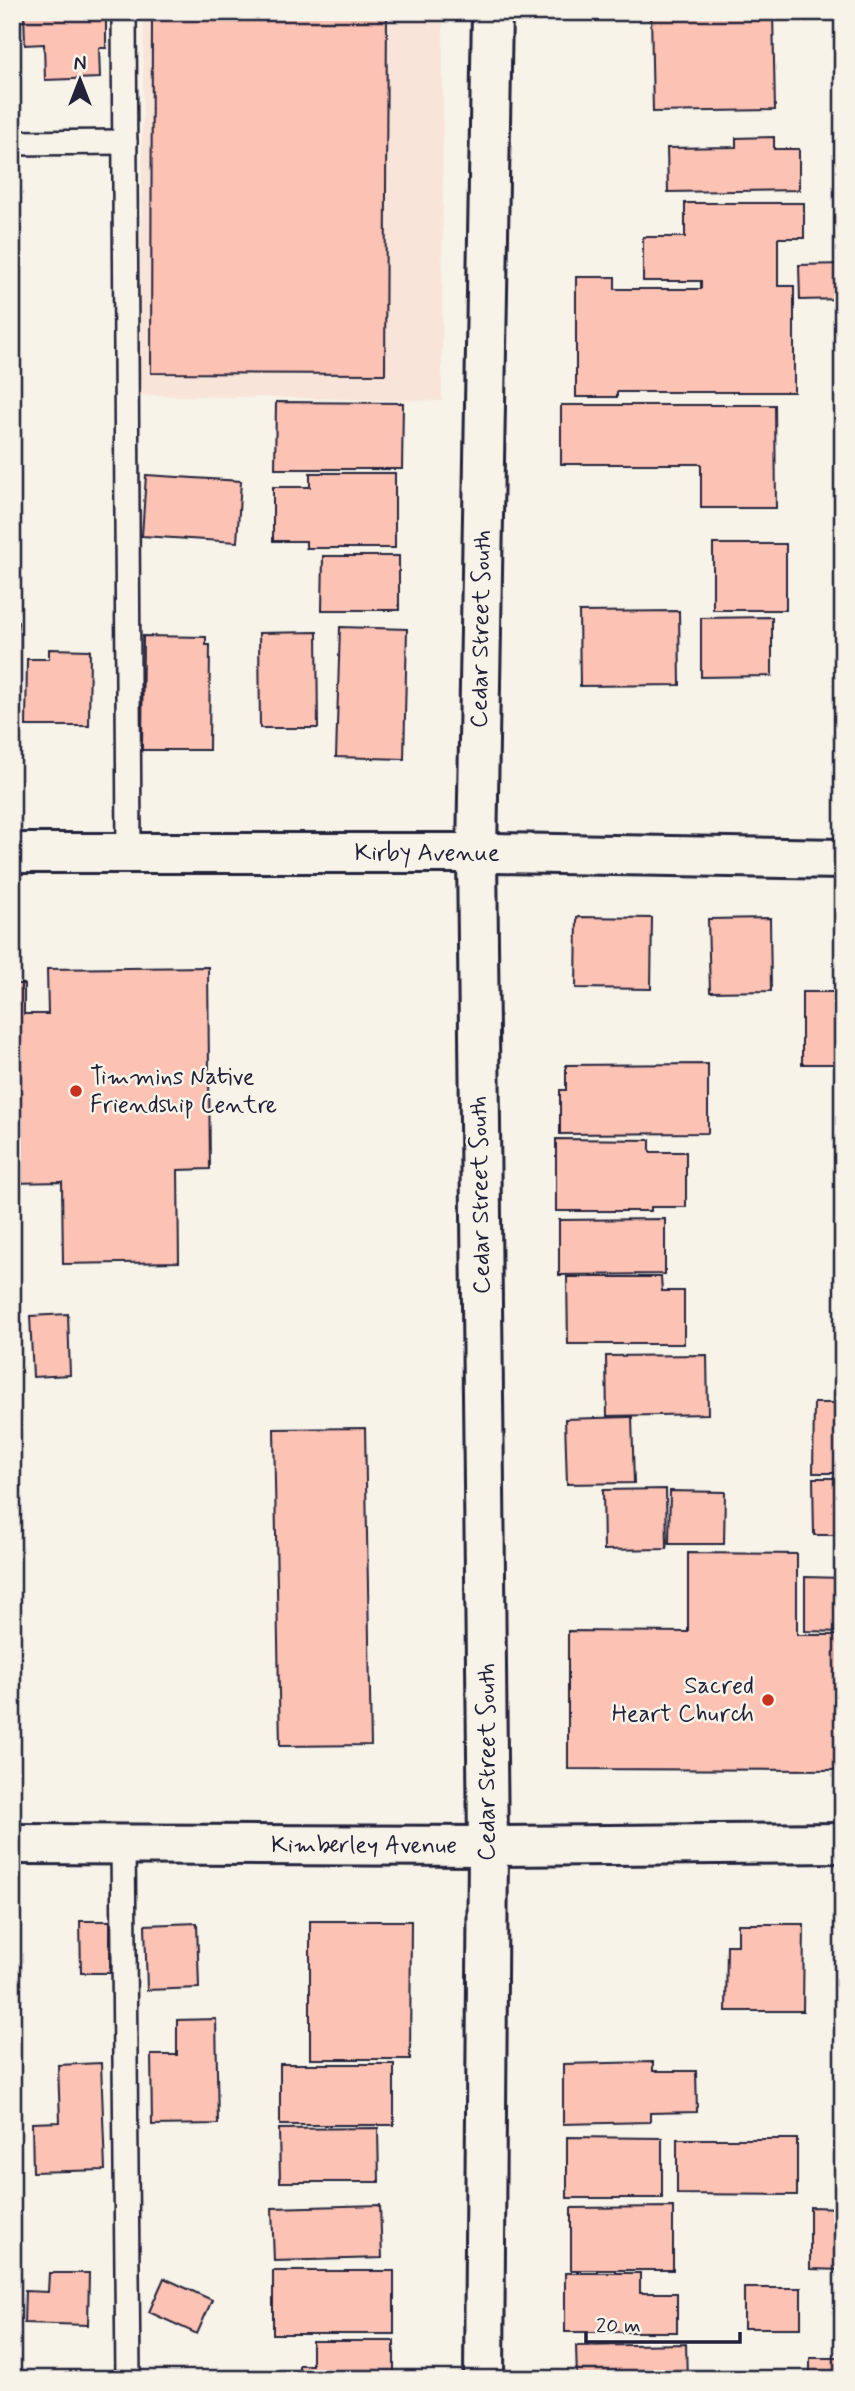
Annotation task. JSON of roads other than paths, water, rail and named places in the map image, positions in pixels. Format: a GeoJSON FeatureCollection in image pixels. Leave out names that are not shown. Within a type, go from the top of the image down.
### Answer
{"type":"FeatureCollection","features":[{"type":"Feature","properties":{"kind":"street","name":"Cedar Street South"},"geometry":{"type":"LineString","coordinates":[[484,2379],[488,1846],[477,853],[492,12]]}},
{"type":"Feature","properties":{"kind":"street","name":"Kirby Avenue"},"geometry":{"type":"LineString","coordinates":[[12,853],[477,853],[843,859]]}},
{"type":"Feature","properties":{"kind":"street","name":"Kimberley Avenue"},"geometry":{"type":"LineString","coordinates":[[12,1844],[488,1846],[843,1843]]}},
{"type":"Feature","properties":{"kind":"lane"},"geometry":{"type":"LineString","coordinates":[[124,12],[129,853]]}},
{"type":"Feature","properties":{"kind":"lane"},"geometry":{"type":"LineString","coordinates":[[12,143],[125,142]]}},
{"type":"Feature","properties":{"kind":"lane"},"geometry":{"type":"LineString","coordinates":[[124,1844],[128,2379]]}},
{"type":"Feature","properties":{"kind":"place","name":"Timmins Native Friendship Centre"},"geometry":{"type":"Point","coordinates":[76,1091]}},
{"type":"Feature","properties":{"kind":"place","name":"Sacred Heart Church"},"geometry":{"type":"Point","coordinates":[768,1700]}}]}
